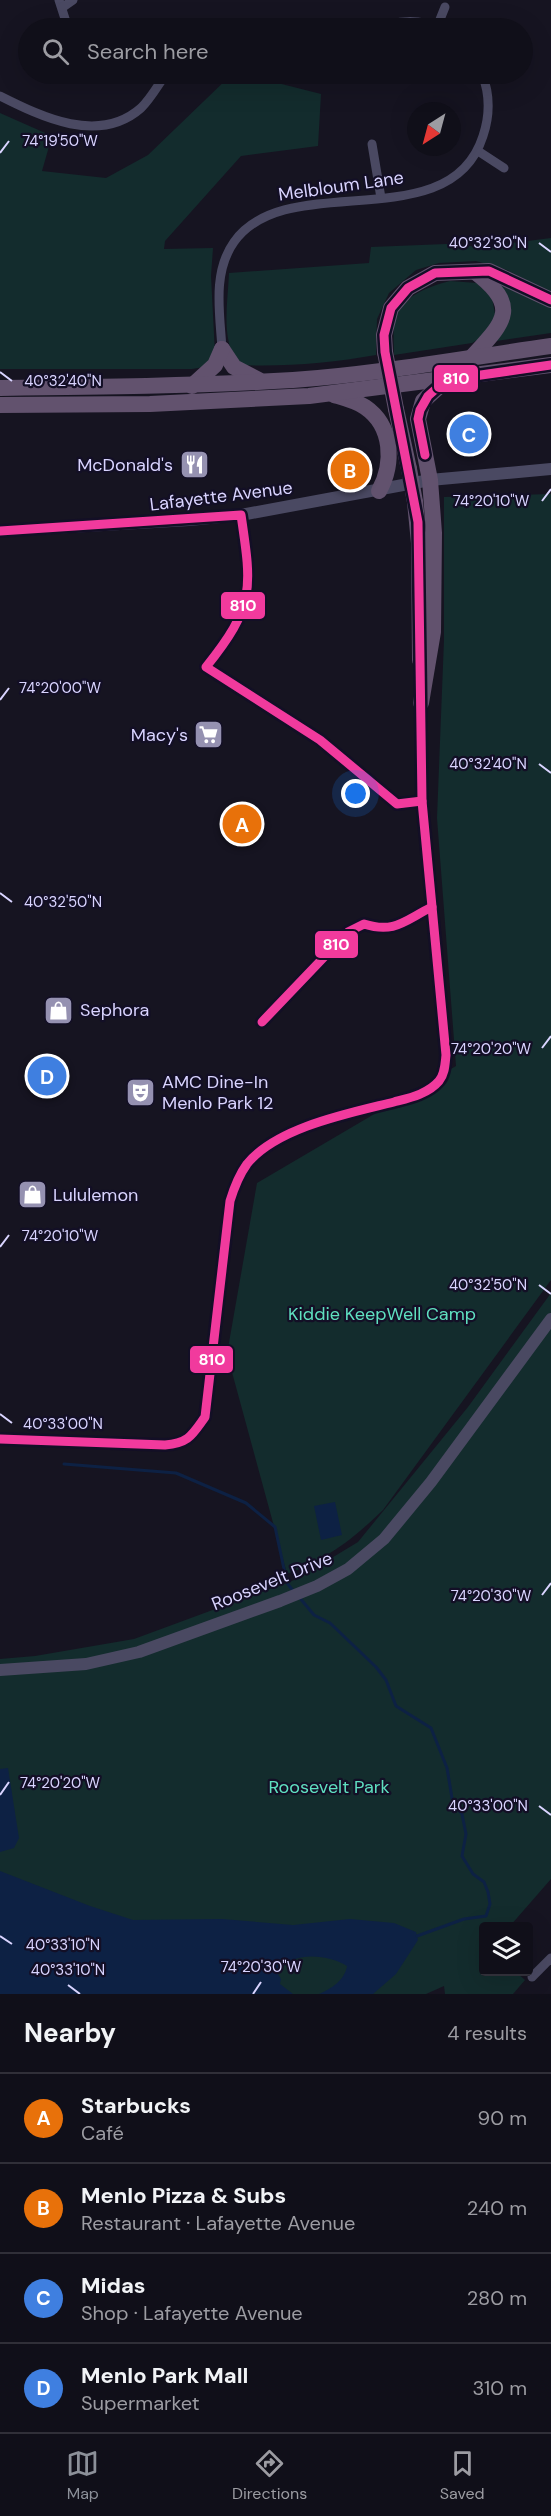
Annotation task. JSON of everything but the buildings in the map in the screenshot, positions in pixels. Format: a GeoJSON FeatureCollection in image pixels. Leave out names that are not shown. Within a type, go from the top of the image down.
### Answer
{"type":"FeatureCollection","features":[{"type":"Feature","properties":{"kind":"highway"},"geometry":{"type":"LineString","coordinates":[[446,380],[428,396],[418,418],[430,480],[434,533],[433,632],[421,703],[419,543],[415,502],[385,352],[387,320],[391,308],[408,288],[435,273],[489,271],[498,273],[551,300]]}},
{"type":"Feature","properties":{"kind":"highway"},"geometry":{"type":"LineString","coordinates":[[472,357],[497,330],[502,319],[503,308],[501,297],[475,272]]}},
{"type":"Feature","properties":{"kind":"highway"},"geometry":{"type":"LineString","coordinates":[[0,388],[192,386],[324,377],[551,346]]}},
{"type":"Feature","properties":{"kind":"highway"},"geometry":{"type":"LineString","coordinates":[[222,349],[234,367],[263,381]]}},
{"type":"Feature","properties":{"kind":"highway"},"geometry":{"type":"LineString","coordinates":[[192,386],[215,365],[222,349]]}},
{"type":"Feature","properties":{"kind":"highway"},"geometry":{"type":"LineString","coordinates":[[0,405],[150,404],[331,393],[551,366]]}},
{"type":"Feature","properties":{"kind":"highway"},"geometry":{"type":"LineString","coordinates":[[331,393],[367,409],[383,430],[390,462],[379,491]]}},
{"type":"Feature","properties":{"kind":"street"},"geometry":{"type":"LineString","coordinates":[[61,4],[73,0]]}},
{"type":"Feature","properties":{"kind":"street"},"geometry":{"type":"LineString","coordinates":[[442,18],[445,7]]}},
{"type":"Feature","properties":{"kind":"street"},"geometry":{"type":"LineString","coordinates":[[0,96],[61,122],[82,126],[102,125],[122,120],[140,108],[160,84]]}},
{"type":"Feature","properties":{"kind":"street","name":"Melbloum Lane"},"geometry":{"type":"LineString","coordinates":[[222,349],[221,273],[231,248],[249,225],[280,210],[418,192],[444,184],[456,177],[478,152],[488,119],[488,95],[485,84]]}},
{"type":"Feature","properties":{"kind":"street"},"geometry":{"type":"LineString","coordinates":[[372,144],[381,198]]}},
{"type":"Feature","properties":{"kind":"street"},"geometry":{"type":"LineString","coordinates":[[478,152],[504,168]]}},
{"type":"Feature","properties":{"kind":"street","name":"Lafayette Avenue"},"geometry":{"type":"LineString","coordinates":[[0,531],[212,518],[379,491],[430,480],[551,470]]}},
{"type":"Feature","properties":{"kind":"street","name":"Roosevelt Drive"},"geometry":{"type":"LineString","coordinates":[[0,1670],[69,1666],[139,1652],[303,1592],[348,1569],[384,1539],[440,1470],[551,1319]]}},
{"type":"Feature","properties":{"kind":"street"},"geometry":{"type":"LineString","coordinates":[[532,1977],[551,1958]]}},
{"type":"Feature","properties":{"kind":"green space"},"geometry":{"type":"Polygon","coordinates":[[[222,84],[282,84],[321,94],[318,146],[241,156],[165,241],[164,249],[213,248],[211,276],[215,354],[210,366],[192,369],[0,369],[0,113],[52,136],[42,171],[106,178],[148,155],[222,84]]]}},
{"type":"Feature","properties":{"kind":"green space"},"geometry":{"type":"Polygon","coordinates":[[[551,238],[551,293],[507,270],[476,261],[439,263],[416,270],[389,293],[377,319],[376,355],[308,364],[239,365],[229,345],[227,321],[229,273],[369,263],[371,247],[446,244],[481,247],[551,238]]]}},
{"type":"Feature","properties":{"kind":"green space"},"geometry":{"type":"Polygon","coordinates":[[[496,279],[551,307],[551,333],[496,341],[496,279]]]}},
{"type":"Feature","properties":{"kind":"green space"},"geometry":{"type":"Polygon","coordinates":[[[450,281],[477,283],[492,298],[496,319],[486,335],[472,343],[394,355],[394,326],[401,308],[414,295],[423,290],[450,281]]]}},
{"type":"Feature","properties":{"kind":"green space","name":"Kiddie KeepWell Camp"},"geometry":{"type":"Polygon","coordinates":[[[551,494],[551,1280],[383,1510],[361,1531],[338,1548],[315,1562],[287,1574],[227,1354],[257,1183],[456,1066],[437,818],[444,640],[444,497],[551,494]]]}},
{"type":"Feature","properties":{"kind":"green space","name":"Roosevelt Park"},"geometry":{"type":"Polygon","coordinates":[[[551,1293],[551,1879],[513,1922],[479,1922],[479,1976],[520,1976],[525,1980],[513,1994],[445,1994],[444,1986],[426,1994],[0,1994],[0,1659],[35,1656],[134,1639],[297,1579],[358,1542],[468,1407],[551,1293]]]}},
{"type":"Feature","properties":{"kind":"water"},"geometry":{"type":"Polygon","coordinates":[[[335,1502],[342,1535],[321,1540],[314,1506],[335,1502]]]}},
{"type":"Feature","properties":{"kind":"water"},"geometry":{"type":"Polygon","coordinates":[[[8,1768],[19,1838],[14,1848],[0,1852],[0,1769],[8,1768]]]}},
{"type":"Feature","properties":{"kind":"water"},"geometry":{"type":"Polygon","coordinates":[[[0,1871],[133,1920],[222,1919],[293,1925],[350,1919],[394,1923],[416,1932],[418,1940],[396,1974],[373,1994],[319,1994],[337,1983],[347,1966],[330,1959],[310,1957],[290,1961],[278,1974],[281,1979],[280,1984],[293,1994],[0,1994],[0,1871]]]}},
{"type":"Feature","properties":{"kind":"waterway"},"geometry":{"type":"LineString","coordinates":[[64,1464],[176,1473],[246,1503],[275,1527],[287,1583],[294,1592]]}},
{"type":"Feature","properties":{"kind":"waterway"},"geometry":{"type":"LineString","coordinates":[[299,1597],[314,1615],[330,1623],[376,1667],[386,1680],[396,1706],[431,1728],[447,1768],[453,1804],[462,1814],[466,1834],[462,1856],[473,1874],[484,1882],[490,1904],[486,1916],[464,1919],[417,1936]]}},
{"type":"Feature","properties":{"kind":"transit line","name":"810"},"geometry":{"type":"LineString","coordinates":[[0,1439],[165,1445],[180,1442],[189,1437],[205,1417],[230,1201],[247,1164],[260,1151],[295,1131],[315,1123],[418,1095],[435,1085],[442,1075],[446,1055],[422,801],[418,522],[385,352],[384,335],[391,308],[408,288],[435,273],[489,271],[551,300]]}},
{"type":"Feature","properties":{"kind":"transit line","name":"810"},"geometry":{"type":"LineString","coordinates":[[425,455],[418,419],[420,410],[428,396],[446,380],[551,365]]}},
{"type":"Feature","properties":{"kind":"transit line","name":"810"},"geometry":{"type":"LineString","coordinates":[[0,531],[241,515],[247,561],[246,596],[242,612],[234,628],[206,667],[320,740],[397,804],[422,801]]}},
{"type":"Feature","properties":{"kind":"transit line","name":"810"},"geometry":{"type":"LineString","coordinates":[[262,1022],[348,932],[364,924],[375,927],[400,924],[432,907]]}},
{"type":"Feature","properties":{"kind":"place","name":"Midas"},"geometry":{"type":"Point","coordinates":[469,434]}},
{"type":"Feature","properties":{"kind":"place","name":"McDonald's"},"geometry":{"type":"Point","coordinates":[194,465]}},
{"type":"Feature","properties":{"kind":"place","name":"Menlo Pizza & Subs"},"geometry":{"type":"Point","coordinates":[350,470]}},
{"type":"Feature","properties":{"kind":"place","name":"Macy's"},"geometry":{"type":"Point","coordinates":[209,735]}},
{"type":"Feature","properties":{"kind":"place","name":"Starbucks"},"geometry":{"type":"Point","coordinates":[242,824]}},
{"type":"Feature","properties":{"kind":"place","name":"Sephora"},"geometry":{"type":"Point","coordinates":[59,1010]}},
{"type":"Feature","properties":{"kind":"place","name":"Menlo Park Mall"},"geometry":{"type":"Point","coordinates":[47,1076]}},
{"type":"Feature","properties":{"kind":"place","name":"AMC Dine-In Menlo Park 12"},"geometry":{"type":"Point","coordinates":[141,1092]}},
{"type":"Feature","properties":{"kind":"place","name":"Lululemon"},"geometry":{"type":"Point","coordinates":[32,1195]}}]}
